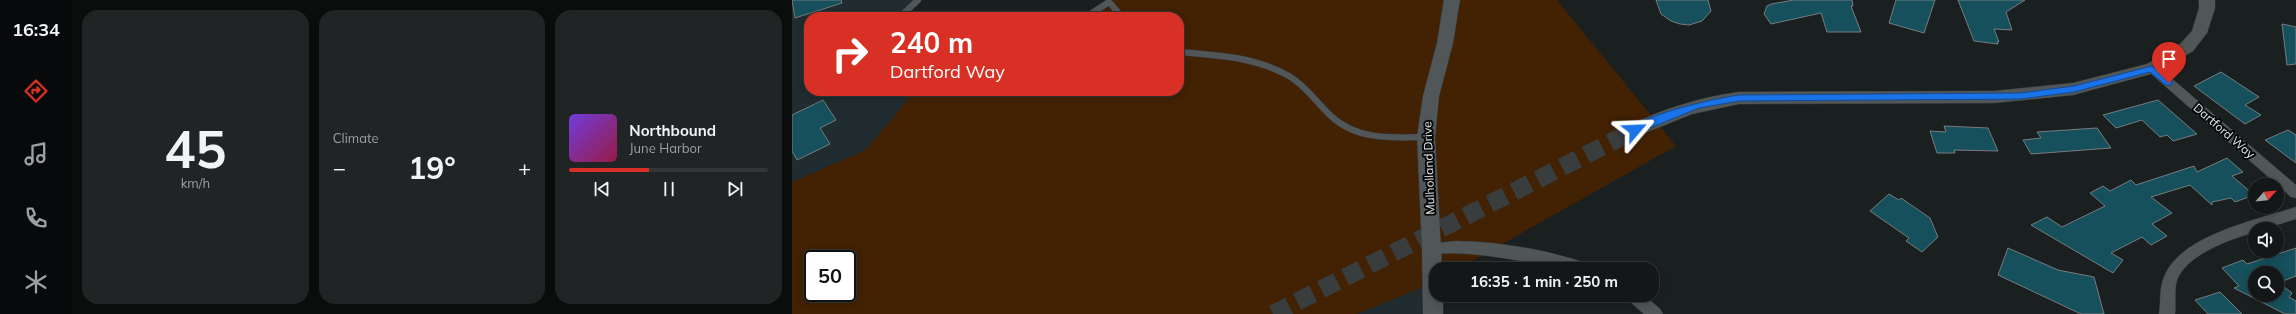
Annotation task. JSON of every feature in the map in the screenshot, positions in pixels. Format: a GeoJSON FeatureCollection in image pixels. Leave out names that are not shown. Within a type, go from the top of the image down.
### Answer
{"type":"FeatureCollection","features":[{"type":"Feature","properties":{"kind":"main road","name":"Mulholland Drive"},"geometry":{"type":"LineString","coordinates":[[1433,314],[1432,248],[1426,137],[1431,96],[1445,44],[1452,0]]}},
{"type":"Feature","properties":{"kind":"main road"},"geometry":{"type":"LineString","coordinates":[[1635,130],[1698,105],[1732,99],[1763,96],[2021,96],[2074,89],[2152,68],[2187,48],[2199,33],[2207,8],[2207,0]]}},
{"type":"Feature","properties":{"kind":"street","name":"Dartford Way"},"geometry":{"type":"LineString","coordinates":[[2152,68],[2296,193]]}},
{"type":"Feature","properties":{"kind":"street"},"geometry":{"type":"LineString","coordinates":[[2168,314],[2171,278],[2186,257],[2202,246],[2296,214]]}},
{"type":"Feature","properties":{"kind":"street"},"geometry":{"type":"LineString","coordinates":[[1432,248],[1456,245],[1478,246],[1560,262]]}},
{"type":"Feature","properties":{"kind":"street"},"geometry":{"type":"LineString","coordinates":[[1641,302],[1654,314]]}},
{"type":"Feature","properties":{"kind":"lane"},"geometry":{"type":"LineString","coordinates":[[905,12],[918,0]]}},
{"type":"Feature","properties":{"kind":"lane"},"geometry":{"type":"LineString","coordinates":[[1093,12],[1108,2],[1119,12]]}},
{"type":"Feature","properties":{"kind":"lane"},"geometry":{"type":"LineString","coordinates":[[1184,52],[1241,57],[1275,69],[1303,86],[1332,117],[1356,131],[1389,138],[1426,137]]}},
{"type":"Feature","properties":{"kind":"shaded area"},"geometry":{"type":"Polygon","coordinates":[[[792,0],[918,0],[905,12],[804,12],[804,96],[911,96],[866,150],[792,182],[792,0]]]}},
{"type":"Feature","properties":{"kind":"shaded area"},"geometry":{"type":"Polygon","coordinates":[[[1110,0],[1557,0],[1676,146],[1470,262],[1429,262],[1429,285],[1357,314],[792,314],[792,182],[866,150],[911,96],[1184,96],[1184,12],[1093,12],[1110,0]]]}},
{"type":"Feature","properties":{"kind":"shaded area"},"geometry":{"type":"Polygon","coordinates":[[[1429,285],[1429,302],[1433,302],[1433,314],[1357,314],[1429,285]]]}},
{"type":"Feature","properties":{"kind":"building"},"geometry":{"type":"Polygon","coordinates":[[[792,0],[841,0],[842,3],[814,12],[804,12],[804,15],[795,18],[792,0]]]}},
{"type":"Feature","properties":{"kind":"building"},"geometry":{"type":"Polygon","coordinates":[[[1656,0],[1708,0],[1711,11],[1702,21],[1689,25],[1680,24],[1671,21],[1661,14],[1656,0]]]}},
{"type":"Feature","properties":{"kind":"building"},"geometry":{"type":"Polygon","coordinates":[[[1794,0],[1852,0],[1853,6],[1851,6],[1861,32],[1827,32],[1821,13],[1771,24],[1764,14],[1767,6],[1794,0]]]}},
{"type":"Feature","properties":{"kind":"building"},"geometry":{"type":"Polygon","coordinates":[[[1896,0],[1935,0],[1924,33],[1889,23],[1896,0]]]}},
{"type":"Feature","properties":{"kind":"building"},"geometry":{"type":"Polygon","coordinates":[[[1958,0],[2025,0],[2006,12],[2012,30],[1994,29],[1999,42],[1997,42],[1998,44],[1974,41],[1958,0]]]}},
{"type":"Feature","properties":{"kind":"building"},"geometry":{"type":"Polygon","coordinates":[[[2282,24],[2296,27],[2296,64],[2287,65],[2282,24]]]}},
{"type":"Feature","properties":{"kind":"building"},"geometry":{"type":"Polygon","coordinates":[[[2221,72],[2259,97],[2245,105],[2261,115],[2245,124],[2194,86],[2221,72]]]}},
{"type":"Feature","properties":{"kind":"building"},"geometry":{"type":"Polygon","coordinates":[[[823,100],[836,120],[820,128],[830,144],[797,160],[792,151],[792,115],[823,100]]]}},
{"type":"Feature","properties":{"kind":"building"},"geometry":{"type":"Polygon","coordinates":[[[2158,100],[2197,134],[2173,141],[2167,135],[2160,137],[2142,120],[2116,128],[2103,115],[2158,100]]]}},
{"type":"Feature","properties":{"kind":"building"},"geometry":{"type":"Polygon","coordinates":[[[1944,126],[1988,128],[1998,151],[1954,150],[1955,153],[1937,153],[1930,131],[1946,132],[1944,126]]]}},
{"type":"Feature","properties":{"kind":"building"},"geometry":{"type":"Polygon","coordinates":[[[2097,128],[2111,148],[2031,154],[2023,140],[2041,138],[2037,132],[2097,128]]]}},
{"type":"Feature","properties":{"kind":"building"},"geometry":{"type":"Polygon","coordinates":[[[2288,130],[2296,135],[2296,163],[2265,140],[2288,130]]]}},
{"type":"Feature","properties":{"kind":"building"},"geometry":{"type":"Polygon","coordinates":[[[2227,158],[2243,172],[2232,176],[2248,190],[2248,197],[2235,202],[2231,198],[2212,202],[2212,205],[2190,185],[2151,197],[2172,213],[2152,224],[2167,236],[2151,245],[2142,237],[2111,253],[2123,260],[2113,273],[2031,225],[2047,217],[2062,227],[2105,206],[2090,193],[2103,186],[2110,191],[2131,180],[2136,185],[2194,166],[2197,172],[2227,158]]]}},
{"type":"Feature","properties":{"kind":"building"},"geometry":{"type":"Polygon","coordinates":[[[1889,194],[1899,200],[1901,198],[1930,218],[1938,237],[1922,252],[1906,241],[1909,238],[1870,211],[1889,194]]]}},
{"type":"Feature","properties":{"kind":"building"},"geometry":{"type":"Polygon","coordinates":[[[2008,248],[2058,270],[2094,277],[2104,314],[2081,314],[1998,275],[2008,248]]]}},
{"type":"Feature","properties":{"kind":"building"},"geometry":{"type":"Polygon","coordinates":[[[2296,248],[2296,276],[2284,281],[2284,266],[2248,266],[2248,295],[2234,288],[2239,286],[2222,268],[2243,260],[2247,264],[2265,258],[2284,258],[2284,252],[2296,248]]]}},
{"type":"Feature","properties":{"kind":"building"},"geometry":{"type":"Polygon","coordinates":[[[2284,287],[2292,293],[2289,297],[2296,301],[2296,314],[2285,314],[2261,302],[2284,302],[2284,287]]]}},
{"type":"Feature","properties":{"kind":"building"},"geometry":{"type":"Polygon","coordinates":[[[2220,292],[2242,314],[2208,314],[2195,300],[2220,292]]]}},
{"type":"Feature","properties":{"kind":"tunnel"},"geometry":{"type":"LineString","coordinates":[[1273,314],[1635,130]]}},
{"type":"Feature","properties":{"kind":"route"},"geometry":{"type":"LineString","coordinates":[[1635,130],[1658,119],[1698,105],[1718,100],[1739,98],[1763,96],[2021,96],[2074,89],[2127,76],[2152,68],[2169,83]]}}]}
